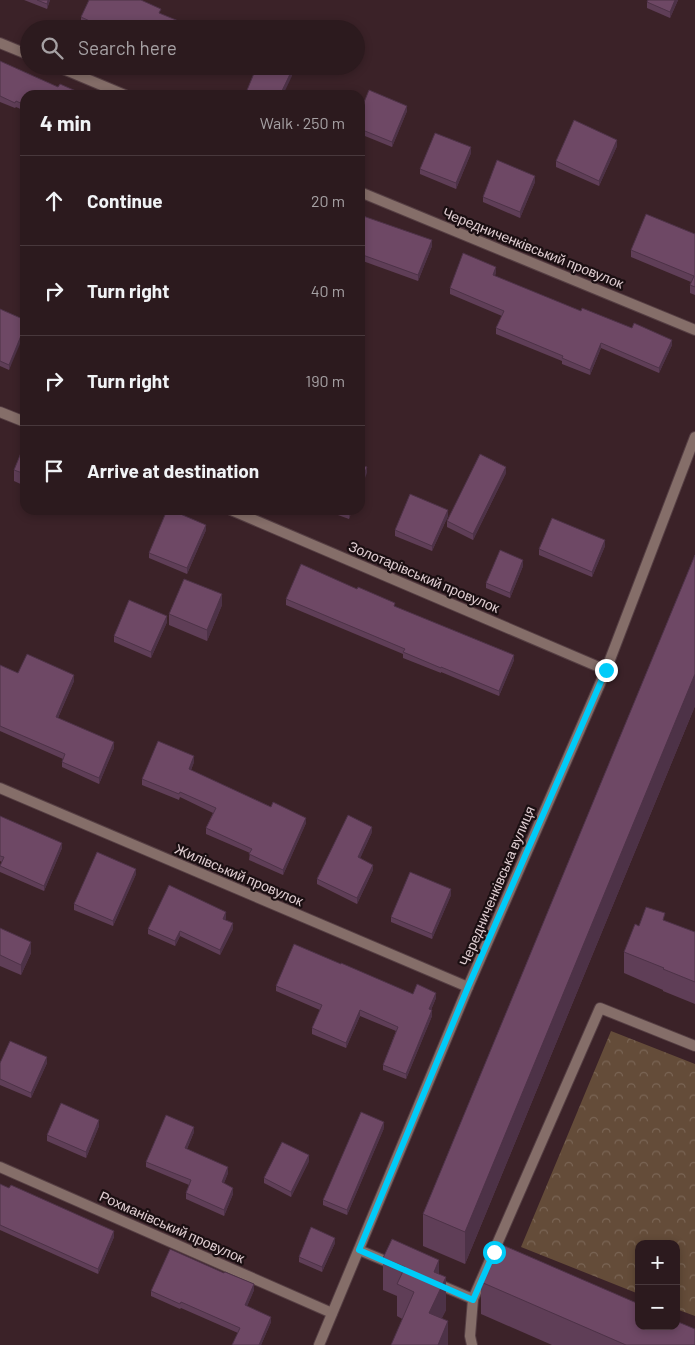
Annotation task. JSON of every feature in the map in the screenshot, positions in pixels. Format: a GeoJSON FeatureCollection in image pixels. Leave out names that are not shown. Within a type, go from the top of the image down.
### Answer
{"type":"FeatureCollection","features":[{"type":"Feature","properties":{"kind":"street"},"geometry":{"type":"LineString","coordinates":[[0,43],[20,51]]}},
{"type":"Feature","properties":{"kind":"street"},"geometry":{"type":"LineString","coordinates":[[77,75],[113,90]]}},
{"type":"Feature","properties":{"kind":"street","name":"Чередниченківський провулок"},"geometry":{"type":"LineString","coordinates":[[365,194],[695,330]]}},
{"type":"Feature","properties":{"kind":"street"},"geometry":{"type":"LineString","coordinates":[[0,412],[20,420]]}},
{"type":"Feature","properties":{"kind":"street","name":"Чередниченківська вулиця"},"geometry":{"type":"LineString","coordinates":[[319,1345],[468,987],[606,670],[695,437]]}},
{"type":"Feature","properties":{"kind":"street","name":"Золотарівський провулок"},"geometry":{"type":"LineString","coordinates":[[243,515],[606,670]]}},
{"type":"Feature","properties":{"kind":"street","name":"Жилівський провулок"},"geometry":{"type":"LineString","coordinates":[[0,788],[468,987]]}},
{"type":"Feature","properties":{"kind":"street"},"geometry":{"type":"LineString","coordinates":[[472,1345],[470,1336],[473,1300],[600,1008],[695,1046]]}},
{"type":"Feature","properties":{"kind":"street","name":"Рохманівський провулок"},"geometry":{"type":"LineString","coordinates":[[0,1166],[332,1313]]}},
{"type":"Feature","properties":{"kind":"street"},"geometry":{"type":"LineString","coordinates":[[359,1250],[402,1269]]}},
{"type":"Feature","properties":{"kind":"street"},"geometry":{"type":"LineString","coordinates":[[427,1279],[473,1300]]}},
{"type":"Feature","properties":{"kind":"green space"},"geometry":{"type":"Polygon","coordinates":[[[611,1031],[695,1064],[695,1316],[680,1310],[680,1240],[635,1240],[635,1292],[521,1247],[611,1031]]]}},
{"type":"Feature","properties":{"kind":"building"},"geometry":{"type":"Polygon","coordinates":[[[37,0],[48,0],[47,4],[37,0]]]}},
{"type":"Feature","properties":{"kind":"building"},"geometry":{"type":"Polygon","coordinates":[[[89,0],[141,0],[161,9],[159,13],[176,20],[88,20],[81,17],[89,0]]]}},
{"type":"Feature","properties":{"kind":"building"},"geometry":{"type":"Polygon","coordinates":[[[648,0],[675,0],[670,12],[647,2],[648,0]]]}},
{"type":"Feature","properties":{"kind":"building"},"geometry":{"type":"Polygon","coordinates":[[[0,61],[20,70],[20,75],[31,75],[58,87],[60,84],[74,90],[20,90],[20,103],[16,101],[15,103],[0,96],[0,61]]]}},
{"type":"Feature","properties":{"kind":"building"},"geometry":{"type":"Polygon","coordinates":[[[253,75],[290,75],[282,90],[247,90],[253,75]]]}},
{"type":"Feature","properties":{"kind":"building"},"geometry":{"type":"Polygon","coordinates":[[[369,90],[407,106],[392,142],[365,131],[365,100],[369,90]]]}},
{"type":"Feature","properties":{"kind":"building"},"geometry":{"type":"Polygon","coordinates":[[[574,120],[617,140],[599,181],[556,161],[574,120]]]}},
{"type":"Feature","properties":{"kind":"building"},"geometry":{"type":"Polygon","coordinates":[[[435,133],[471,147],[456,183],[420,169],[435,133]]]}},
{"type":"Feature","properties":{"kind":"building"},"geometry":{"type":"Polygon","coordinates":[[[497,160],[535,176],[520,212],[483,197],[497,160]]]}},
{"type":"Feature","properties":{"kind":"building"},"geometry":{"type":"Polygon","coordinates":[[[646,214],[695,234],[695,287],[690,285],[694,276],[631,250],[646,214]]]}},
{"type":"Feature","properties":{"kind":"building"},"geometry":{"type":"Polygon","coordinates":[[[365,217],[432,240],[418,275],[365,256],[365,217]]]}},
{"type":"Feature","properties":{"kind":"building"},"geometry":{"type":"Polygon","coordinates":[[[463,253],[496,267],[493,275],[581,311],[582,308],[632,328],[634,323],[672,340],[659,368],[601,343],[590,370],[562,358],[563,356],[496,328],[504,311],[450,288],[463,253]]]}},
{"type":"Feature","properties":{"kind":"building"},"geometry":{"type":"Polygon","coordinates":[[[0,309],[20,318],[20,338],[9,365],[0,361],[0,309]]]}},
{"type":"Feature","properties":{"kind":"building"},"geometry":{"type":"Polygon","coordinates":[[[480,454],[506,467],[473,534],[447,521],[480,454]]]}},
{"type":"Feature","properties":{"kind":"building"},"geometry":{"type":"Polygon","coordinates":[[[20,455],[20,472],[14,470],[20,455]]]}},
{"type":"Feature","properties":{"kind":"building"},"geometry":{"type":"Polygon","coordinates":[[[410,494],[448,510],[432,546],[395,530],[410,494]]]}},
{"type":"Feature","properties":{"kind":"building"},"geometry":{"type":"Polygon","coordinates":[[[165,515],[183,515],[206,525],[187,568],[149,553],[165,515]]]}},
{"type":"Feature","properties":{"kind":"building"},"geometry":{"type":"Polygon","coordinates":[[[552,518],[605,540],[592,572],[539,549],[552,518]]]}},
{"type":"Feature","properties":{"kind":"building"},"geometry":{"type":"Polygon","coordinates":[[[500,550],[523,560],[510,593],[486,583],[500,550]]]}},
{"type":"Feature","properties":{"kind":"building"},"geometry":{"type":"Polygon","coordinates":[[[695,555],[695,674],[465,1232],[423,1214],[695,555]]]}},
{"type":"Feature","properties":{"kind":"building"},"geometry":{"type":"Polygon","coordinates":[[[301,564],[357,589],[358,587],[395,603],[394,606],[514,655],[499,691],[403,652],[405,649],[286,599],[301,564]]]}},
{"type":"Feature","properties":{"kind":"building"},"geometry":{"type":"Polygon","coordinates":[[[184,579],[222,594],[207,630],[169,614],[184,579]]]}},
{"type":"Feature","properties":{"kind":"building"},"geometry":{"type":"Polygon","coordinates":[[[129,600],[167,616],[151,652],[114,636],[129,600]]]}},
{"type":"Feature","properties":{"kind":"building"},"geometry":{"type":"Polygon","coordinates":[[[27,654],[74,675],[56,717],[114,742],[99,778],[62,762],[65,754],[0,726],[0,665],[18,673],[27,654]]]}},
{"type":"Feature","properties":{"kind":"building"},"geometry":{"type":"Polygon","coordinates":[[[158,741],[194,756],[189,769],[271,807],[273,802],[306,818],[283,870],[249,854],[252,849],[206,828],[216,808],[180,792],[179,794],[142,779],[158,741]]]}},
{"type":"Feature","properties":{"kind":"building"},"geometry":{"type":"Polygon","coordinates":[[[348,815],[372,827],[358,857],[373,865],[357,898],[317,879],[348,815]]]}},
{"type":"Feature","properties":{"kind":"building"},"geometry":{"type":"Polygon","coordinates":[[[0,816],[62,843],[44,886],[0,866],[4,857],[0,856],[0,816]]]}},
{"type":"Feature","properties":{"kind":"building"},"geometry":{"type":"Polygon","coordinates":[[[97,852],[136,869],[113,921],[74,904],[97,852]]]}},
{"type":"Feature","properties":{"kind":"building"},"geometry":{"type":"Polygon","coordinates":[[[410,872],[451,889],[432,934],[391,917],[410,872]]]}},
{"type":"Feature","properties":{"kind":"building"},"geometry":{"type":"Polygon","coordinates":[[[169,885],[226,912],[223,919],[233,923],[220,950],[180,931],[175,941],[148,929],[169,885]]]}},
{"type":"Feature","properties":{"kind":"building"},"geometry":{"type":"Polygon","coordinates":[[[646,907],[665,913],[663,920],[695,932],[695,982],[624,952],[635,924],[639,926],[646,907]]]}},
{"type":"Feature","properties":{"kind":"building"},"geometry":{"type":"Polygon","coordinates":[[[0,928],[31,942],[21,965],[0,955],[0,928]]]}},
{"type":"Feature","properties":{"kind":"building"},"geometry":{"type":"Polygon","coordinates":[[[294,944],[413,994],[417,984],[436,993],[429,1009],[432,1010],[406,1074],[383,1065],[398,1027],[360,1010],[346,1043],[312,1028],[322,1005],[276,986],[294,944]]]}},
{"type":"Feature","properties":{"kind":"building"},"geometry":{"type":"Polygon","coordinates":[[[10,1041],[47,1057],[31,1093],[0,1079],[0,1063],[10,1041]]]}},
{"type":"Feature","properties":{"kind":"building"},"geometry":{"type":"Polygon","coordinates":[[[61,1103],[99,1120],[86,1152],[47,1135],[61,1103]]]}},
{"type":"Feature","properties":{"kind":"building"},"geometry":{"type":"Polygon","coordinates":[[[361,1112],[384,1122],[347,1210],[323,1200],[361,1112]]]}},
{"type":"Feature","properties":{"kind":"building"},"geometry":{"type":"Polygon","coordinates":[[[166,1115],[194,1127],[185,1148],[228,1167],[222,1182],[233,1188],[224,1210],[186,1193],[191,1180],[146,1162],[166,1115]]]}},
{"type":"Feature","properties":{"kind":"building"},"geometry":{"type":"Polygon","coordinates":[[[282,1142],[309,1155],[291,1192],[264,1178],[282,1142]]]}},
{"type":"Feature","properties":{"kind":"building"},"geometry":{"type":"Polygon","coordinates":[[[0,1184],[9,1188],[11,1185],[114,1231],[98,1269],[0,1225],[0,1184]]]}},
{"type":"Feature","properties":{"kind":"building"},"geometry":{"type":"Polygon","coordinates":[[[311,1227],[335,1238],[322,1267],[299,1257],[311,1227]]]}},
{"type":"Feature","properties":{"kind":"building"},"geometry":{"type":"Polygon","coordinates":[[[392,1239],[439,1260],[434,1272],[446,1277],[429,1313],[448,1321],[438,1345],[391,1345],[414,1292],[397,1284],[405,1267],[383,1258],[392,1239]]]}},
{"type":"Feature","properties":{"kind":"building"},"geometry":{"type":"Polygon","coordinates":[[[498,1243],[635,1302],[635,1330],[680,1330],[680,1323],[695,1329],[695,1345],[626,1345],[481,1282],[498,1243]]]}},
{"type":"Feature","properties":{"kind":"building"},"geometry":{"type":"Polygon","coordinates":[[[170,1249],[254,1284],[245,1305],[271,1317],[259,1345],[232,1345],[240,1328],[151,1291],[170,1249]]]}},
{"type":"Feature","properties":{"kind":"route"},"geometry":{"type":"LineString","coordinates":[[494,1252],[473,1300],[359,1250],[468,987],[606,670]]}}]}
